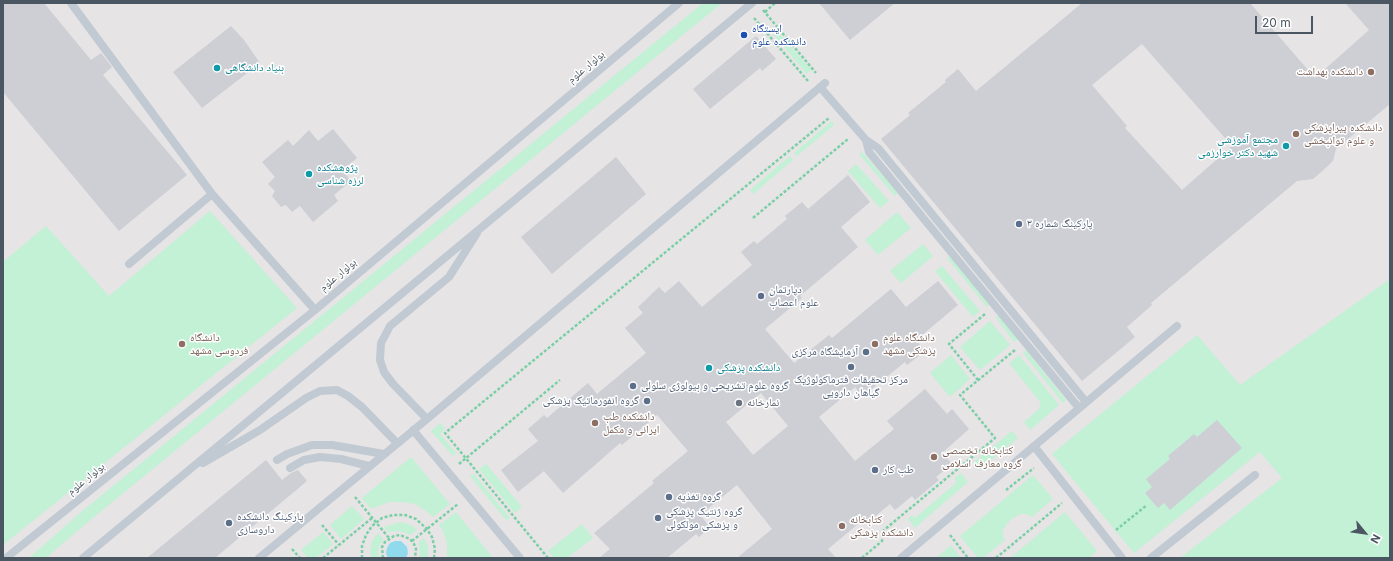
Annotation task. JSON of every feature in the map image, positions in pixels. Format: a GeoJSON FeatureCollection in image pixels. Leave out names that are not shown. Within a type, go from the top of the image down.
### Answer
{"type":"FeatureCollection","features":[{"type":"Feature","properties":{"kind":"lane"},"geometry":{"type":"LineString","coordinates":[[71,3],[212,194],[314,310]]}},
{"type":"Feature","properties":{"kind":"lane","name":"بولوار علوم"},"geometry":{"type":"LineString","coordinates":[[6,558],[314,310],[679,3]]}},
{"type":"Feature","properties":{"kind":"lane"},"geometry":{"type":"LineString","coordinates":[[83,558],[748,5]]}},
{"type":"Feature","properties":{"kind":"lane"},"geometry":{"type":"LineString","coordinates":[[259,558],[427,419],[821,87],[866,140],[878,148],[1086,402]]}},
{"type":"Feature","properties":{"kind":"lane"},"geometry":{"type":"LineString","coordinates":[[866,140],[869,152],[1079,408]]}},
{"type":"Feature","properties":{"kind":"lane"},"geometry":{"type":"LineString","coordinates":[[129,264],[212,194]]}},
{"type":"Feature","properties":{"kind":"lane"},"geometry":{"type":"LineString","coordinates":[[427,419],[393,384],[384,372],[380,360],[381,343],[390,326],[449,277],[482,226]]}},
{"type":"Feature","properties":{"kind":"lane"},"geometry":{"type":"LineString","coordinates":[[901,558],[1177,326]]}},
{"type":"Feature","properties":{"kind":"lane"},"geometry":{"type":"LineString","coordinates":[[185,473],[260,430],[306,398],[320,391],[337,390],[348,396],[362,407],[397,443]]}},
{"type":"Feature","properties":{"kind":"lane"},"geometry":{"type":"LineString","coordinates":[[413,430],[520,558]]}},
{"type":"Feature","properties":{"kind":"lane"},"geometry":{"type":"LineString","coordinates":[[277,460],[287,454],[312,445],[332,445],[384,454]]}},
{"type":"Feature","properties":{"kind":"lane"},"geometry":{"type":"LineString","coordinates":[[1034,446],[1122,558]]}},
{"type":"Feature","properties":{"kind":"lane"},"geometry":{"type":"LineString","coordinates":[[290,468],[304,460],[320,457],[342,459],[370,466]]}},
{"type":"Feature","properties":{"kind":"lane"},"geometry":{"type":"LineString","coordinates":[[1151,558],[1255,475]]}},
{"type":"Feature","properties":{"kind":"path"},"geometry":{"type":"LineString","coordinates":[[765,12],[775,3]]}},
{"type":"Feature","properties":{"kind":"path"},"geometry":{"type":"LineString","coordinates":[[748,5],[821,87]]}},
{"type":"Feature","properties":{"kind":"path"},"geometry":{"type":"LineString","coordinates":[[762,9],[821,87]]}},
{"type":"Feature","properties":{"kind":"path"},"geometry":{"type":"LineString","coordinates":[[548,558],[445,433],[832,115]]}},
{"type":"Feature","properties":{"kind":"path"},"geometry":{"type":"LineString","coordinates":[[753,218],[850,137]]}},
{"type":"Feature","properties":{"kind":"path"},"geometry":{"type":"LineString","coordinates":[[978,380],[949,344],[986,313]]}},
{"type":"Feature","properties":{"kind":"path"},"geometry":{"type":"LineString","coordinates":[[862,558],[882,541],[884,530],[995,438],[960,395],[1016,349]]}},
{"type":"Feature","properties":{"kind":"path"},"geometry":{"type":"LineString","coordinates":[[466,459],[560,380]]}},
{"type":"Feature","properties":{"kind":"path"},"geometry":{"type":"LineString","coordinates":[[355,497],[389,538]]}},
{"type":"Feature","properties":{"kind":"path"},"geometry":{"type":"LineString","coordinates":[[996,558],[1064,502]]}},
{"type":"Feature","properties":{"kind":"path"},"geometry":{"type":"LineString","coordinates":[[412,542],[458,503]]}},
{"type":"Feature","properties":{"kind":"path"},"geometry":{"type":"LineString","coordinates":[[1106,538],[1147,505]]}},
{"type":"Feature","properties":{"kind":"path"},"geometry":{"type":"LineString","coordinates":[[362,558],[362,546],[366,535],[376,523],[382,518],[393,515],[405,515],[416,519],[427,529],[432,537],[435,549],[434,558]]}},
{"type":"Feature","properties":{"kind":"path"},"geometry":{"type":"LineString","coordinates":[[323,558],[372,518]]}},
{"type":"Feature","properties":{"kind":"path"},"geometry":{"type":"LineString","coordinates":[[941,524],[968,558]]}},
{"type":"Feature","properties":{"kind":"path"},"geometry":{"type":"LineString","coordinates":[[322,525],[339,545]]}},
{"type":"Feature","properties":{"kind":"path"},"geometry":{"type":"LineString","coordinates":[[382,558],[382,547],[389,538],[400,535],[405,536],[412,542],[416,549],[415,558]]}},
{"type":"Feature","properties":{"kind":"path"},"geometry":{"type":"LineString","coordinates":[[292,549],[300,558]]}},
{"type":"Feature","properties":{"kind":"path"},"geometry":{"type":"LineString","coordinates":[[866,554],[870,558]]}},
{"type":"Feature","properties":{"kind":"shaded area","name":"دانشگاه علوم پزشکی مشهد"},"geometry":{"type":"Polygon","coordinates":[[[3,3],[1390,3],[1390,558],[3,558],[3,3]]]}},
{"type":"Feature","properties":{"kind":"green space"},"geometry":{"type":"Polygon","coordinates":[[[703,3],[722,3],[46,558],[29,558],[80,513],[703,3]]]}},
{"type":"Feature","properties":{"kind":"green space"},"geometry":{"type":"Polygon","coordinates":[[[777,31],[811,70],[807,74],[774,35],[777,31]]]}},
{"type":"Feature","properties":{"kind":"green space"},"geometry":{"type":"Polygon","coordinates":[[[832,121],[834,125],[797,156],[794,153],[832,121]]]}},
{"type":"Feature","properties":{"kind":"green space"},"geometry":{"type":"Polygon","coordinates":[[[862,152],[898,193],[895,196],[859,154],[862,152]]]}},
{"type":"Feature","properties":{"kind":"green space"},"geometry":{"type":"Polygon","coordinates":[[[790,156],[793,160],[753,194],[750,190],[790,156]]]}},
{"type":"Feature","properties":{"kind":"green space"},"geometry":{"type":"Polygon","coordinates":[[[856,164],[889,201],[880,208],[848,171],[856,164]]]}},
{"type":"Feature","properties":{"kind":"green space"},"geometry":{"type":"Polygon","coordinates":[[[210,211],[297,308],[3,545],[3,262],[46,226],[109,296],[210,211]]]}},
{"type":"Feature","properties":{"kind":"green space"},"geometry":{"type":"Polygon","coordinates":[[[897,212],[911,228],[878,255],[865,240],[897,212]]]}},
{"type":"Feature","properties":{"kind":"green space"},"geometry":{"type":"Polygon","coordinates":[[[923,244],[933,256],[901,283],[890,271],[923,244]]]}},
{"type":"Feature","properties":{"kind":"green space"},"geometry":{"type":"Polygon","coordinates":[[[950,256],[990,305],[987,307],[947,258],[950,256]]]}},
{"type":"Feature","properties":{"kind":"green space"},"geometry":{"type":"Polygon","coordinates":[[[942,266],[980,311],[973,317],[935,271],[942,266]]]}},
{"type":"Feature","properties":{"kind":"green space"},"geometry":{"type":"Polygon","coordinates":[[[1390,279],[1390,558],[1180,558],[1282,478],[1260,452],[1134,553],[1052,454],[1197,335],[1240,385],[1390,279]]]}},
{"type":"Feature","properties":{"kind":"green space"},"geometry":{"type":"Polygon","coordinates":[[[998,315],[1018,339],[1014,342],[996,318],[998,315]]]}},
{"type":"Feature","properties":{"kind":"green space"},"geometry":{"type":"Polygon","coordinates":[[[990,321],[1010,345],[980,370],[960,347],[990,321]]]}},
{"type":"Feature","properties":{"kind":"green space"},"geometry":{"type":"Polygon","coordinates":[[[1026,350],[1066,400],[1063,403],[1023,353],[1026,350]]]}},
{"type":"Feature","properties":{"kind":"green space"},"geometry":{"type":"Polygon","coordinates":[[[951,355],[970,379],[950,397],[930,373],[951,355]]]}},
{"type":"Feature","properties":{"kind":"green space"},"geometry":{"type":"Polygon","coordinates":[[[1019,355],[1059,405],[1030,430],[1024,422],[1038,410],[1040,407],[1040,402],[1009,363],[1019,355]]]}},
{"type":"Feature","properties":{"kind":"green space"},"geometry":{"type":"Polygon","coordinates":[[[440,423],[445,429],[440,434],[456,453],[453,456],[431,431],[440,423]]]}},
{"type":"Feature","properties":{"kind":"green space"},"geometry":{"type":"Polygon","coordinates":[[[1012,431],[1018,438],[979,470],[973,463],[1012,431]]]}},
{"type":"Feature","properties":{"kind":"green space"},"geometry":{"type":"Polygon","coordinates":[[[411,457],[450,504],[433,517],[415,504],[402,502],[389,502],[371,509],[362,498],[411,457]]]}},
{"type":"Feature","properties":{"kind":"green space"},"geometry":{"type":"Polygon","coordinates":[[[486,464],[522,507],[515,513],[479,469],[486,464]]]}},
{"type":"Feature","properties":{"kind":"green space"},"geometry":{"type":"Polygon","coordinates":[[[961,473],[968,482],[915,528],[908,519],[912,515],[915,518],[957,482],[954,479],[961,473]]]}},
{"type":"Feature","properties":{"kind":"green space"},"geometry":{"type":"Polygon","coordinates":[[[474,474],[510,518],[506,520],[470,476],[474,474]]]}},
{"type":"Feature","properties":{"kind":"green space"},"geometry":{"type":"Polygon","coordinates":[[[1033,475],[1053,499],[1032,517],[1026,514],[1020,514],[1010,520],[1003,530],[1005,540],[983,558],[978,558],[960,536],[1033,475]]]}},
{"type":"Feature","properties":{"kind":"green space"},"geometry":{"type":"Polygon","coordinates":[[[352,506],[364,519],[341,539],[330,525],[352,506]]]}},
{"type":"Feature","properties":{"kind":"green space"},"geometry":{"type":"Polygon","coordinates":[[[456,512],[493,558],[447,558],[447,543],[443,531],[439,525],[456,512]]]}},
{"type":"Feature","properties":{"kind":"green space"},"geometry":{"type":"Polygon","coordinates":[[[1065,512],[1097,551],[1089,558],[1010,558],[1065,512]]]}},
{"type":"Feature","properties":{"kind":"green space"},"geometry":{"type":"Polygon","coordinates":[[[400,522],[409,524],[417,529],[411,535],[399,531],[388,532],[384,527],[400,522]]]}},
{"type":"Feature","properties":{"kind":"green space"},"geometry":{"type":"Polygon","coordinates":[[[582,524],[593,538],[567,558],[554,558],[548,551],[582,524]]]}},
{"type":"Feature","properties":{"kind":"green space"},"geometry":{"type":"Polygon","coordinates":[[[323,532],[333,544],[316,558],[308,558],[301,550],[323,532]]]}},
{"type":"Feature","properties":{"kind":"green space"},"geometry":{"type":"Polygon","coordinates":[[[378,533],[384,540],[380,544],[378,550],[379,558],[371,558],[370,551],[372,541],[378,533]]]}},
{"type":"Feature","properties":{"kind":"green space"},"geometry":{"type":"Polygon","coordinates":[[[424,538],[428,546],[427,558],[419,558],[420,548],[418,543],[424,538]]]}},
{"type":"Feature","properties":{"kind":"green space"},"geometry":{"type":"Polygon","coordinates":[[[951,545],[961,558],[936,558],[951,545]]]}},
{"type":"Feature","properties":{"kind":"water"},"geometry":{"type":"Polygon","coordinates":[[[401,541],[407,547],[408,553],[406,558],[388,558],[386,553],[387,548],[390,543],[401,541]]]}},
{"type":"Feature","properties":{"kind":"building"},"geometry":{"type":"Polygon","coordinates":[[[3,3],[44,3],[91,60],[101,53],[112,67],[103,75],[187,175],[119,231],[3,92],[3,3]]]}},
{"type":"Feature","properties":{"kind":"building"},"geometry":{"type":"Polygon","coordinates":[[[819,3],[895,3],[850,40],[819,3]]]}},
{"type":"Feature","properties":{"kind":"building"},"geometry":{"type":"Polygon","coordinates":[[[1082,3],[1250,3],[1315,78],[1369,30],[1345,3],[1390,3],[1390,104],[1336,149],[1333,161],[1313,179],[1297,181],[1151,303],[1152,305],[1127,327],[1135,337],[1082,381],[881,139],[910,115],[908,113],[946,82],[945,80],[958,69],[976,91],[1082,3]],[[1142,44],[1092,85],[1127,126],[1125,128],[1182,190],[1232,146],[1142,44]]]}},
{"type":"Feature","properties":{"kind":"building","name":"بنیاد دانشگاهی"},"geometry":{"type":"Polygon","coordinates":[[[231,26],[244,40],[260,63],[202,108],[173,72],[231,26]]]}},
{"type":"Feature","properties":{"kind":"building"},"geometry":{"type":"Polygon","coordinates":[[[756,36],[776,59],[762,71],[760,68],[710,109],[693,89],[756,36]]]}},
{"type":"Feature","properties":{"kind":"building","name":"پژوهشکده لرزه شناسی"},"geometry":{"type":"Polygon","coordinates":[[[333,129],[357,158],[342,170],[351,181],[334,195],[338,201],[313,222],[300,206],[292,212],[286,205],[281,207],[272,196],[275,191],[268,184],[275,177],[262,162],[288,140],[293,146],[309,130],[318,141],[333,129]]]}},
{"type":"Feature","properties":{"kind":"building"},"geometry":{"type":"Polygon","coordinates":[[[616,157],[646,194],[552,274],[521,237],[616,157]]]}},
{"type":"Feature","properties":{"kind":"building","name":"دانشکده پزشکی"},"geometry":{"type":"Polygon","coordinates":[[[848,175],[870,202],[841,227],[858,247],[800,296],[802,298],[765,329],[794,363],[829,335],[832,338],[891,289],[906,307],[938,281],[958,305],[916,340],[925,351],[907,365],[905,362],[862,397],[855,387],[819,417],[855,461],[894,429],[887,421],[925,389],[947,414],[952,409],[969,429],[942,453],[952,464],[936,477],[939,480],[915,500],[912,496],[895,510],[890,504],[867,523],[864,519],[828,549],[836,558],[737,558],[772,529],[737,485],[700,515],[710,527],[699,537],[696,534],[667,558],[599,558],[610,549],[594,533],[654,483],[652,481],[688,451],[657,415],[622,445],[620,443],[563,493],[544,471],[518,492],[501,470],[538,441],[528,429],[544,415],[547,418],[588,383],[597,394],[646,353],[625,328],[643,313],[638,307],[659,287],[665,293],[679,281],[702,307],[752,265],[741,252],[754,241],[757,244],[787,219],[785,216],[802,202],[808,209],[848,175]],[[761,393],[726,422],[753,455],[788,426],[761,393]]]}},
{"type":"Feature","properties":{"kind":"building"},"geometry":{"type":"Polygon","coordinates":[[[1217,420],[1242,448],[1170,510],[1164,503],[1158,508],[1145,493],[1152,487],[1146,479],[1170,459],[1168,456],[1194,434],[1197,437],[1217,420]]]}},
{"type":"Feature","properties":{"kind":"building","name":"پارکینگ دانشکده داروسازی"},"geometry":{"type":"Polygon","coordinates":[[[266,460],[282,480],[298,470],[307,481],[215,558],[147,558],[266,460]]]}},
{"type":"Feature","properties":{"kind":"place","name":"ایستگاه دانشکده علوم"},"geometry":{"type":"Point","coordinates":[744,35]}},
{"type":"Feature","properties":{"kind":"place","name":"بنیاد دانشگاهی"},"geometry":{"type":"Point","coordinates":[217,68]}},
{"type":"Feature","properties":{"kind":"place","name":"دانشکده بهداشت"},"geometry":{"type":"Point","coordinates":[1371,72]}},
{"type":"Feature","properties":{"kind":"place","name":"دانشکده پیراپزشکی و علوم توانبخشی"},"geometry":{"type":"Point","coordinates":[1296,134]}},
{"type":"Feature","properties":{"kind":"place","name":"مجتمع آموزشی شهید دکتر خوارزمی"},"geometry":{"type":"Point","coordinates":[1286,146]}},
{"type":"Feature","properties":{"kind":"place","name":"پژوهشکده لرزه شناسی"},"geometry":{"type":"Point","coordinates":[309,174]}},
{"type":"Feature","properties":{"kind":"place","name":"پارکینگ شماره ۳"},"geometry":{"type":"Point","coordinates":[1019,224]}},
{"type":"Feature","properties":{"kind":"place","name":"دپارتمان علوم اعصاب"},"geometry":{"type":"Point","coordinates":[761,296]}},
{"type":"Feature","properties":{"kind":"place","name":"دانشگاه فردوسی مشهد"},"geometry":{"type":"Point","coordinates":[182,344]}},
{"type":"Feature","properties":{"kind":"place","name":"دانشگاه علوم پزشکی مشهد"},"geometry":{"type":"Point","coordinates":[875,344]}},
{"type":"Feature","properties":{"kind":"place","name":"آزمایشگاه مرکزی"},"geometry":{"type":"Point","coordinates":[866,352]}},
{"type":"Feature","properties":{"kind":"place","name":"مرکز تحقیقات فترماکولوژیک گیاهان دارویی"},"geometry":{"type":"Point","coordinates":[851,367]}},
{"type":"Feature","properties":{"kind":"place","name":"دانشکده پزشکی"},"geometry":{"type":"Point","coordinates":[709,368]}},
{"type":"Feature","properties":{"kind":"place","name":"گروه علوم تشریحی و بیولوژی سلولی"},"geometry":{"type":"Point","coordinates":[633,386]}},
{"type":"Feature","properties":{"kind":"place","name":"گروه انفورماتیک پزشکی"},"geometry":{"type":"Point","coordinates":[647,401]}},
{"type":"Feature","properties":{"kind":"place","name":"نمارخانه"},"geometry":{"type":"Point","coordinates":[739,403]}},
{"type":"Feature","properties":{"kind":"place","name":"دانشکده طب ایرانی و مکمل"},"geometry":{"type":"Point","coordinates":[595,423]}},
{"type":"Feature","properties":{"kind":"place","name":"کتابخانه تخصصی گروه معارف اسلامی"},"geometry":{"type":"Point","coordinates":[934,457]}},
{"type":"Feature","properties":{"kind":"place","name":"طب کار"},"geometry":{"type":"Point","coordinates":[875,470]}},
{"type":"Feature","properties":{"kind":"place","name":"گروه تغذیه"},"geometry":{"type":"Point","coordinates":[669,497]}},
{"type":"Feature","properties":{"kind":"place","name":"گروه ژنتیک پزشکی و پزشکی مولکولی"},"geometry":{"type":"Point","coordinates":[658,518]}},
{"type":"Feature","properties":{"kind":"place","name":"پارکینگ دانشکده داروسازی"},"geometry":{"type":"Point","coordinates":[229,523]}},
{"type":"Feature","properties":{"kind":"place","name":"کتابخانه دانشکده پزشکی"},"geometry":{"type":"Point","coordinates":[842,526]}}]}
